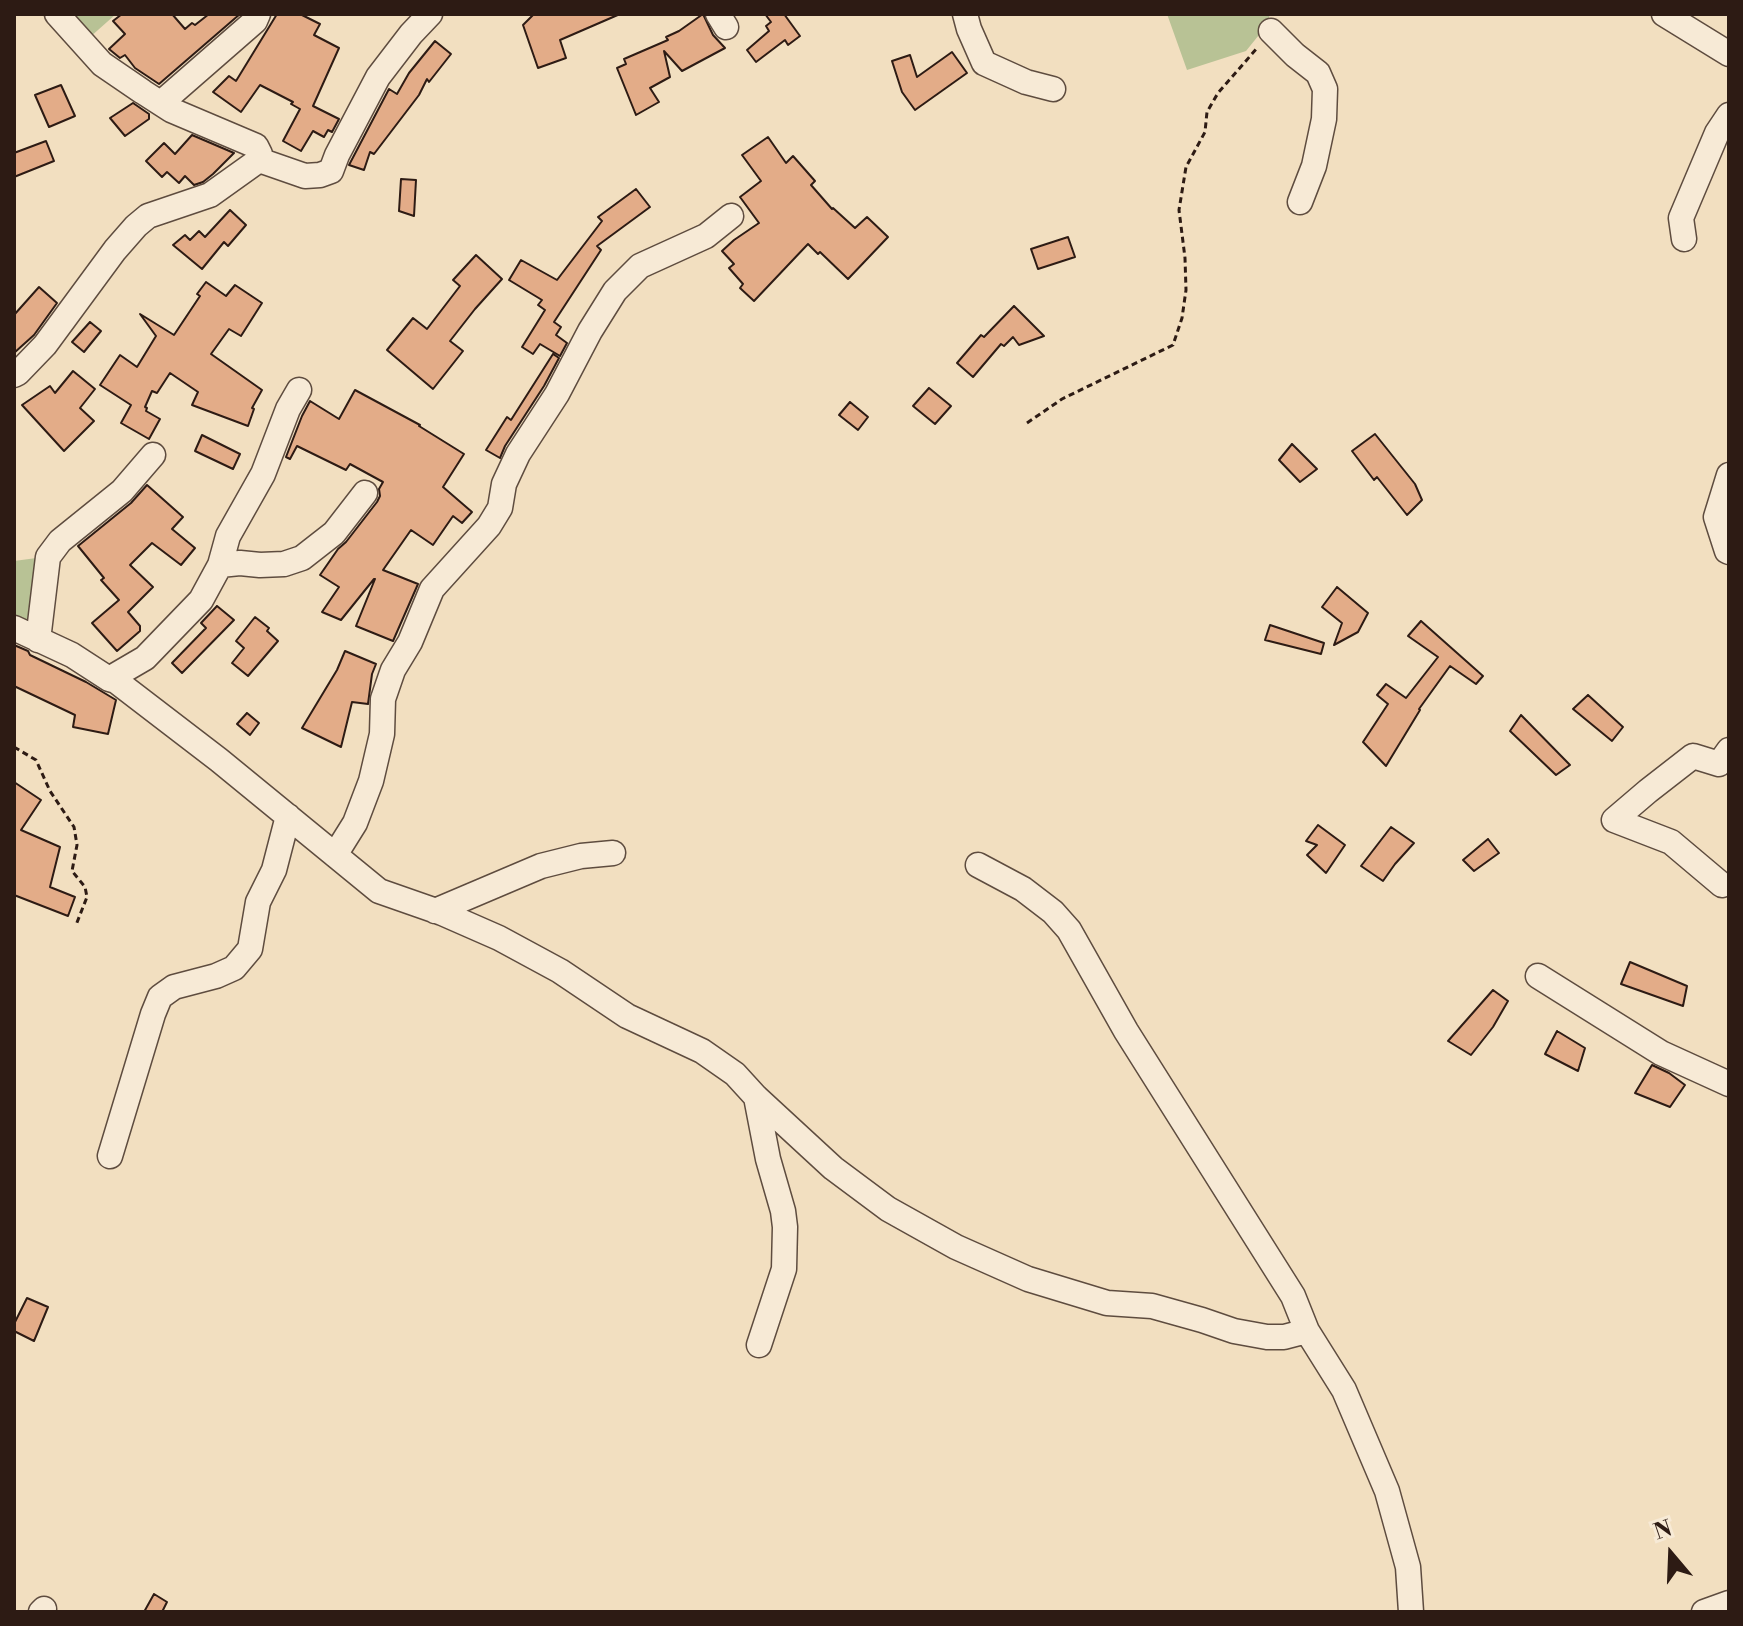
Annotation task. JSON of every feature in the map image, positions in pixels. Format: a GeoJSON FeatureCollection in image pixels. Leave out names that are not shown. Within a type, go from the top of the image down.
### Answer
{"type":"FeatureCollection","features":[{"type":"Feature","properties":{"kind":"street"},"geometry":{"type":"LineString","coordinates":[[14,375],[45,345],[136,226],[148,216],[210,195],[259,160],[260,154],[256,146],[171,110],[102,64],[57,14]]}},
{"type":"Feature","properties":{"kind":"street"},"geometry":{"type":"LineString","coordinates":[[161,103],[255,21],[258,14]]}},
{"type":"Feature","properties":{"kind":"street"},"geometry":{"type":"LineString","coordinates":[[259,160],[305,176],[331,171],[378,77],[430,14]]}},
{"type":"Feature","properties":{"kind":"street"},"geometry":{"type":"LineString","coordinates":[[965,14],[984,63],[1026,82],[1053,89]]}},
{"type":"Feature","properties":{"kind":"street"},"geometry":{"type":"LineString","coordinates":[[1664,14],[1729,54]]}},
{"type":"Feature","properties":{"kind":"street"},"geometry":{"type":"LineString","coordinates":[[1271,31],[1318,73],[1325,89],[1324,119],[1314,166],[1300,202]]}},
{"type":"Feature","properties":{"kind":"street"},"geometry":{"type":"LineString","coordinates":[[1684,239],[1681,218],[1717,133],[1729,115]]}},
{"type":"Feature","properties":{"kind":"street"},"geometry":{"type":"LineString","coordinates":[[335,855],[355,823],[371,781],[382,734],[383,699],[393,670],[410,642],[432,589],[489,526],[500,508],[504,484],[518,454],[557,394],[590,331],[615,291],[640,266],[706,236],[731,216]]}},
{"type":"Feature","properties":{"kind":"street"},"geometry":{"type":"LineString","coordinates":[[109,679],[145,658],[201,600],[220,565],[228,536],[263,474],[288,409],[299,390]]}},
{"type":"Feature","properties":{"kind":"street"},"geometry":{"type":"LineString","coordinates":[[38,640],[48,557],[60,541],[122,491],[153,455]]}},
{"type":"Feature","properties":{"kind":"street"},"geometry":{"type":"LineString","coordinates":[[1729,475],[1716,517],[1729,552]]}},
{"type":"Feature","properties":{"kind":"street"},"geometry":{"type":"LineString","coordinates":[[220,565],[284,564],[302,558],[334,533],[365,493]]}},
{"type":"Feature","properties":{"kind":"street"},"geometry":{"type":"LineString","coordinates":[[14,628],[72,655],[116,681],[379,891],[499,938],[560,971],[627,1016],[702,1051],[735,1074],[833,1168],[888,1209],[956,1247],[1028,1279],[1107,1303],[1152,1306],[1234,1331],[1267,1337],[1284,1337],[1307,1331]]}},
{"type":"Feature","properties":{"kind":"street"},"geometry":{"type":"LineString","coordinates":[[1722,885],[1671,842],[1614,820],[1693,756],[1719,764],[1729,750]]}},
{"type":"Feature","properties":{"kind":"street"},"geometry":{"type":"LineString","coordinates":[[110,1156],[160,997],[174,987],[234,968],[250,949],[258,902],[274,870],[288,816]]}},
{"type":"Feature","properties":{"kind":"street"},"geometry":{"type":"LineString","coordinates":[[435,911],[541,866],[581,856],[613,853]]}},
{"type":"Feature","properties":{"kind":"street"},"geometry":{"type":"LineString","coordinates":[[978,865],[1023,889],[1053,912],[1069,930],[1126,1031],[1293,1296],[1307,1331],[1344,1390],[1387,1491],[1408,1567],[1411,1612]]}},
{"type":"Feature","properties":{"kind":"street"},"geometry":{"type":"LineString","coordinates":[[1538,976],[1661,1053],[1729,1084]]}},
{"type":"Feature","properties":{"kind":"street"},"geometry":{"type":"LineString","coordinates":[[756,1097],[768,1159],[783,1211],[785,1241],[784,1269],[759,1345]]}},
{"type":"Feature","properties":{"kind":"street"},"geometry":{"type":"LineString","coordinates":[[1704,1612],[1729,1603]]}},
{"type":"Feature","properties":{"kind":"path"},"geometry":{"type":"LineString","coordinates":[[1027,423],[1062,399],[1173,345],[1182,318],[1186,290],[1179,210],[1186,167],[1205,132],[1207,112],[1218,93],[1271,31]]}},
{"type":"Feature","properties":{"kind":"path"},"geometry":{"type":"LineString","coordinates":[[14,747],[36,760],[50,791],[74,827],[77,845],[72,871],[85,887],[87,897],[76,925]]}},
{"type":"Feature","properties":{"kind":"green space"},"geometry":{"type":"Polygon","coordinates":[[[66,14],[116,14],[89,38],[66,14]]]}},
{"type":"Feature","properties":{"kind":"green space"},"geometry":{"type":"Polygon","coordinates":[[[1167,14],[1270,14],[1267,25],[1246,51],[1187,70],[1167,14]]]}},
{"type":"Feature","properties":{"kind":"green space"},"geometry":{"type":"Polygon","coordinates":[[[44,557],[36,629],[14,615],[14,561],[44,557]]]}},
{"type":"Feature","properties":{"kind":"building"},"geometry":{"type":"Polygon","coordinates":[[[122,14],[172,14],[185,29],[209,14],[240,14],[159,84],[135,68],[125,55],[120,58],[109,49],[125,34],[113,21],[122,14]]]}},
{"type":"Feature","properties":{"kind":"building"},"geometry":{"type":"Polygon","coordinates":[[[277,14],[300,14],[320,24],[314,35],[339,48],[313,106],[339,119],[332,132],[328,130],[324,137],[313,131],[301,151],[283,141],[300,109],[291,104],[293,102],[260,85],[241,112],[213,92],[229,76],[236,81],[277,14]]]}},
{"type":"Feature","properties":{"kind":"building"},"geometry":{"type":"Polygon","coordinates":[[[534,14],[620,14],[560,40],[566,58],[538,68],[523,25],[534,14]]]}},
{"type":"Feature","properties":{"kind":"building"},"geometry":{"type":"Polygon","coordinates":[[[703,14],[713,35],[725,48],[682,71],[664,51],[670,77],[650,88],[659,102],[636,115],[617,68],[626,64],[624,59],[668,40],[666,37],[703,14]]]}},
{"type":"Feature","properties":{"kind":"building"},"geometry":{"type":"Polygon","coordinates":[[[765,14],[784,14],[800,36],[788,45],[785,40],[756,62],[747,50],[769,31],[766,26],[771,22],[765,14]]]}},
{"type":"Feature","properties":{"kind":"building"},"geometry":{"type":"Polygon","coordinates":[[[435,41],[451,54],[429,82],[427,79],[419,95],[374,154],[370,152],[364,170],[349,165],[389,89],[397,94],[409,73],[435,41]]]}},
{"type":"Feature","properties":{"kind":"building"},"geometry":{"type":"Polygon","coordinates":[[[952,52],[967,73],[915,110],[902,92],[892,61],[910,55],[917,77],[952,52]]]}},
{"type":"Feature","properties":{"kind":"building"},"geometry":{"type":"Polygon","coordinates":[[[61,85],[75,116],[49,127],[35,95],[61,85]]]}},
{"type":"Feature","properties":{"kind":"building"},"geometry":{"type":"Polygon","coordinates":[[[133,103],[149,114],[149,119],[125,136],[110,118],[133,103]]]}},
{"type":"Feature","properties":{"kind":"building"},"geometry":{"type":"Polygon","coordinates":[[[192,135],[234,153],[203,182],[194,185],[185,176],[179,183],[167,172],[162,177],[146,161],[164,143],[175,154],[192,135]]]}},
{"type":"Feature","properties":{"kind":"building"},"geometry":{"type":"Polygon","coordinates":[[[768,137],[786,163],[793,156],[815,181],[811,185],[832,209],[855,228],[867,217],[888,237],[848,279],[808,244],[754,301],[740,288],[743,284],[729,268],[734,264],[722,251],[759,223],[740,197],[761,181],[742,155],[768,137]]]}},
{"type":"Feature","properties":{"kind":"building"},"geometry":{"type":"Polygon","coordinates":[[[46,141],[54,161],[14,177],[14,153],[46,141]]]}},
{"type":"Feature","properties":{"kind":"building"},"geometry":{"type":"Polygon","coordinates":[[[401,179],[416,180],[414,216],[399,211],[401,179]]]}},
{"type":"Feature","properties":{"kind":"building"},"geometry":{"type":"Polygon","coordinates":[[[636,189],[650,207],[597,246],[601,250],[554,322],[561,327],[556,335],[567,343],[560,356],[540,344],[533,354],[522,347],[545,310],[538,305],[542,300],[509,280],[521,260],[557,280],[602,221],[598,217],[636,189]]]}},
{"type":"Feature","properties":{"kind":"building"},"geometry":{"type":"Polygon","coordinates":[[[230,210],[246,225],[228,246],[224,242],[202,269],[173,245],[185,235],[190,240],[199,231],[205,237],[230,210]]]}},
{"type":"Feature","properties":{"kind":"building"},"geometry":{"type":"Polygon","coordinates":[[[1068,237],[1075,257],[1038,269],[1031,249],[1068,237]]]}},
{"type":"Feature","properties":{"kind":"building"},"geometry":{"type":"Polygon","coordinates":[[[476,255],[502,279],[450,341],[463,351],[433,389],[387,350],[413,318],[427,329],[460,286],[453,280],[476,255]]]}},
{"type":"Feature","properties":{"kind":"building"},"geometry":{"type":"Polygon","coordinates":[[[206,282],[226,296],[235,285],[262,303],[241,336],[229,329],[211,354],[262,390],[252,408],[248,426],[192,405],[198,392],[170,373],[157,393],[152,391],[145,407],[146,411],[160,419],[149,439],[121,423],[131,405],[100,385],[120,355],[137,367],[156,336],[140,314],[174,335],[206,282]]]}},
{"type":"Feature","properties":{"kind":"building"},"geometry":{"type":"Polygon","coordinates":[[[39,287],[57,303],[34,335],[14,353],[14,315],[39,287]]]}},
{"type":"Feature","properties":{"kind":"building"},"geometry":{"type":"Polygon","coordinates":[[[1014,306],[1044,336],[1019,345],[1013,337],[1004,346],[1001,344],[973,377],[957,363],[981,335],[984,337],[1014,306]]]}},
{"type":"Feature","properties":{"kind":"building"},"geometry":{"type":"Polygon","coordinates":[[[90,322],[101,331],[84,352],[72,342],[90,322]]]}},
{"type":"Feature","properties":{"kind":"building"},"geometry":{"type":"Polygon","coordinates":[[[553,354],[559,358],[500,458],[486,450],[507,417],[511,420],[553,354]]]}},
{"type":"Feature","properties":{"kind":"building"},"geometry":{"type":"Polygon","coordinates":[[[73,371],[95,389],[80,408],[94,421],[64,451],[22,405],[50,386],[55,393],[73,371]]]}},
{"type":"Feature","properties":{"kind":"building"},"geometry":{"type":"Polygon","coordinates":[[[929,388],[951,406],[935,424],[913,406],[929,388]]]}},
{"type":"Feature","properties":{"kind":"building"},"geometry":{"type":"Polygon","coordinates":[[[355,390],[420,425],[464,454],[443,487],[472,512],[462,523],[453,516],[433,545],[411,530],[383,570],[418,584],[393,641],[356,626],[375,579],[341,620],[322,612],[339,587],[320,575],[377,502],[383,482],[350,464],[346,470],[297,446],[290,459],[286,457],[310,401],[339,419],[355,390]]]}},
{"type":"Feature","properties":{"kind":"building"},"geometry":{"type":"Polygon","coordinates":[[[850,402],[868,417],[858,430],[839,415],[850,402]]]}},
{"type":"Feature","properties":{"kind":"building"},"geometry":{"type":"Polygon","coordinates":[[[1375,434],[1415,484],[1422,500],[1407,515],[1352,451],[1375,434]]]}},
{"type":"Feature","properties":{"kind":"building"},"geometry":{"type":"Polygon","coordinates":[[[202,435],[240,454],[233,469],[195,451],[202,435]]]}},
{"type":"Feature","properties":{"kind":"building"},"geometry":{"type":"Polygon","coordinates":[[[1292,444],[1317,469],[1300,482],[1279,460],[1292,444]]]}},
{"type":"Feature","properties":{"kind":"building"},"geometry":{"type":"Polygon","coordinates":[[[147,485],[183,517],[172,529],[195,548],[181,565],[152,543],[130,565],[153,587],[128,612],[140,626],[140,631],[117,651],[92,623],[119,600],[78,546],[131,503],[147,485]]]}},
{"type":"Feature","properties":{"kind":"building"},"geometry":{"type":"Polygon","coordinates":[[[1337,587],[1368,613],[1358,632],[1334,645],[1342,623],[1322,607],[1337,587]]]}},
{"type":"Feature","properties":{"kind":"building"},"geometry":{"type":"Polygon","coordinates":[[[217,606],[234,620],[182,673],[172,663],[206,628],[201,623],[217,606]]]}},
{"type":"Feature","properties":{"kind":"building"},"geometry":{"type":"Polygon","coordinates":[[[255,617],[269,628],[267,631],[278,641],[248,676],[232,663],[244,648],[236,641],[255,617]]]}},
{"type":"Feature","properties":{"kind":"building"},"geometry":{"type":"Polygon","coordinates":[[[1421,621],[1483,676],[1476,684],[1450,666],[1419,709],[1386,766],[1363,742],[1388,704],[1377,695],[1386,684],[1406,698],[1438,657],[1408,636],[1421,621]]]}},
{"type":"Feature","properties":{"kind":"building"},"geometry":{"type":"Polygon","coordinates":[[[1270,625],[1324,643],[1321,654],[1265,640],[1270,625]]]}},
{"type":"Feature","properties":{"kind":"building"},"geometry":{"type":"Polygon","coordinates":[[[14,645],[116,700],[108,734],[73,727],[75,715],[14,686],[14,645]]]}},
{"type":"Feature","properties":{"kind":"building"},"geometry":{"type":"Polygon","coordinates":[[[345,651],[376,664],[368,704],[352,702],[341,747],[302,728],[345,651]]]}},
{"type":"Feature","properties":{"kind":"building"},"geometry":{"type":"Polygon","coordinates":[[[1588,695],[1623,727],[1612,741],[1573,709],[1588,695]]]}},
{"type":"Feature","properties":{"kind":"building"},"geometry":{"type":"Polygon","coordinates":[[[247,713],[259,723],[250,735],[237,724],[247,713]]]}},
{"type":"Feature","properties":{"kind":"building"},"geometry":{"type":"Polygon","coordinates":[[[1521,715],[1570,765],[1556,775],[1510,731],[1521,715]]]}},
{"type":"Feature","properties":{"kind":"building"},"geometry":{"type":"Polygon","coordinates":[[[14,782],[41,800],[21,830],[60,847],[50,887],[75,897],[68,916],[14,895],[14,782]]]}},
{"type":"Feature","properties":{"kind":"building"},"geometry":{"type":"Polygon","coordinates":[[[1318,825],[1345,845],[1326,873],[1307,855],[1317,845],[1306,841],[1318,825]]]}},
{"type":"Feature","properties":{"kind":"building"},"geometry":{"type":"Polygon","coordinates":[[[1391,827],[1414,843],[1383,881],[1361,866],[1391,827]]]}},
{"type":"Feature","properties":{"kind":"building"},"geometry":{"type":"Polygon","coordinates":[[[1488,839],[1499,853],[1474,871],[1463,860],[1488,839]]]}},
{"type":"Feature","properties":{"kind":"building"},"geometry":{"type":"Polygon","coordinates":[[[1630,962],[1687,986],[1683,1006],[1621,984],[1630,962]]]}},
{"type":"Feature","properties":{"kind":"building"},"geometry":{"type":"Polygon","coordinates":[[[1493,990],[1508,1001],[1471,1055],[1448,1041],[1493,990]]]}},
{"type":"Feature","properties":{"kind":"building"},"geometry":{"type":"Polygon","coordinates":[[[1557,1031],[1585,1048],[1578,1071],[1545,1054],[1557,1031]]]}},
{"type":"Feature","properties":{"kind":"building"},"geometry":{"type":"Polygon","coordinates":[[[1652,1065],[1685,1085],[1670,1107],[1635,1093],[1652,1065]]]}},
{"type":"Feature","properties":{"kind":"building"},"geometry":{"type":"Polygon","coordinates":[[[27,1298],[48,1307],[34,1341],[14,1331],[14,1324],[27,1298]]]}},
{"type":"Feature","properties":{"kind":"building"},"geometry":{"type":"Polygon","coordinates":[[[154,1594],[167,1602],[162,1612],[144,1612],[154,1594]]]}}]}
